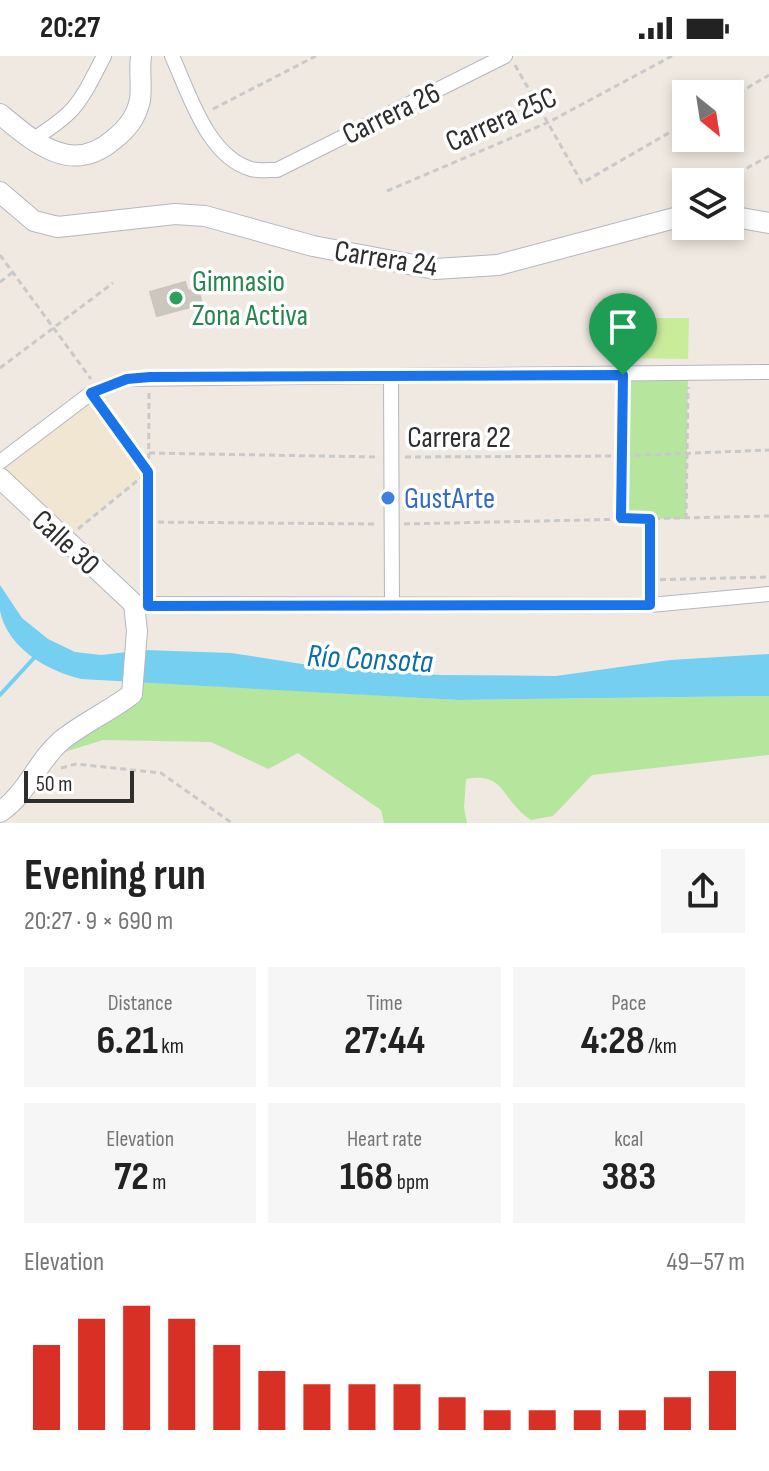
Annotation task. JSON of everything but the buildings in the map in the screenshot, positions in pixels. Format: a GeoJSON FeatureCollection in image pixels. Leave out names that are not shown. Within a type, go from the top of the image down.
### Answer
{"type":"FeatureCollection","features":[{"type":"Feature","properties":{"kind":"main road"},"geometry":{"type":"LineString","coordinates":[[0,114],[32,140],[65,157],[79,157],[110,143],[131,124],[140,100],[141,56]]}},
{"type":"Feature","properties":{"kind":"main road","name":"Carrera 24"},"geometry":{"type":"LineString","coordinates":[[0,192],[34,221],[58,227],[175,214],[205,216],[313,246],[435,269],[498,265],[672,219]]}},
{"type":"Feature","properties":{"kind":"main road"},"geometry":{"type":"LineString","coordinates":[[744,219],[769,223]]}},
{"type":"Feature","properties":{"kind":"main road","name":"Calle 30"},"geometry":{"type":"LineString","coordinates":[[0,478],[63,541],[141,605]]}},
{"type":"Feature","properties":{"kind":"main road"},"geometry":{"type":"LineString","coordinates":[[0,812],[21,795],[63,739],[111,711],[132,694],[141,605]]}},
{"type":"Feature","properties":{"kind":"street"},"geometry":{"type":"LineString","coordinates":[[32,140],[59,124],[78,106],[104,56]]}},
{"type":"Feature","properties":{"kind":"street"},"geometry":{"type":"LineString","coordinates":[[172,56],[199,116]]}},
{"type":"Feature","properties":{"kind":"street","name":"Carrera 26"},"geometry":{"type":"LineString","coordinates":[[199,116],[223,153],[251,169],[277,170],[505,56]]}},
{"type":"Feature","properties":{"kind":"street"},"geometry":{"type":"LineString","coordinates":[[0,462],[94,391],[150,377],[769,372]]}},
{"type":"Feature","properties":{"kind":"street"},"geometry":{"type":"LineString","coordinates":[[391,377],[392,603]]}},
{"type":"Feature","properties":{"kind":"street"},"geometry":{"type":"LineString","coordinates":[[141,605],[650,605],[769,594]]}},
{"type":"Feature","properties":{"kind":"path"},"geometry":{"type":"LineString","coordinates":[[199,116],[316,56]]}},
{"type":"Feature","properties":{"kind":"path"},"geometry":{"type":"LineString","coordinates":[[505,56],[549,122],[582,183],[672,131]]}},
{"type":"Feature","properties":{"kind":"path","name":"Carrera 25C"},"geometry":{"type":"LineString","coordinates":[[387,191],[549,122],[672,56]]}},
{"type":"Feature","properties":{"kind":"path"},"geometry":{"type":"LineString","coordinates":[[744,90],[769,75]]}},
{"type":"Feature","properties":{"kind":"path"},"geometry":{"type":"LineString","coordinates":[[744,170],[769,156]]}},
{"type":"Feature","properties":{"kind":"path"},"geometry":{"type":"LineString","coordinates":[[0,255],[53,328],[148,472]]}},
{"type":"Feature","properties":{"kind":"path"},"geometry":{"type":"LineString","coordinates":[[0,282],[13,272]]}},
{"type":"Feature","properties":{"kind":"path"},"geometry":{"type":"LineString","coordinates":[[0,368],[113,283]]}},
{"type":"Feature","properties":{"kind":"path"},"geometry":{"type":"LineString","coordinates":[[686,519],[688,372]]}},
{"type":"Feature","properties":{"kind":"path"},"geometry":{"type":"LineString","coordinates":[[623,375],[621,518],[769,516]]}},
{"type":"Feature","properties":{"kind":"path"},"geometry":{"type":"LineString","coordinates":[[141,605],[150,377]]}},
{"type":"Feature","properties":{"kind":"path","name":"Carrera 22"},"geometry":{"type":"LineString","coordinates":[[149,453],[391,457],[622,456],[769,450]]}},
{"type":"Feature","properties":{"kind":"path"},"geometry":{"type":"LineString","coordinates":[[63,541],[148,472]]}},
{"type":"Feature","properties":{"kind":"path"},"geometry":{"type":"LineString","coordinates":[[650,519],[650,605]]}},
{"type":"Feature","properties":{"kind":"path"},"geometry":{"type":"LineString","coordinates":[[650,580],[769,577]]}},
{"type":"Feature","properties":{"kind":"path"},"geometry":{"type":"LineString","coordinates":[[35,775],[76,764],[161,773],[232,823]]}},
{"type":"Feature","properties":{"kind":"shaded area"},"geometry":{"type":"Polygon","coordinates":[[[91,393],[148,472],[63,541],[0,478],[0,462],[91,393]]]}},
{"type":"Feature","properties":{"kind":"green space"},"geometry":{"type":"Polygon","coordinates":[[[626,318],[689,318],[688,359],[625,358],[626,318]]]}},
{"type":"Feature","properties":{"kind":"green space"},"geometry":{"type":"Polygon","coordinates":[[[688,372],[686,519],[621,518],[623,375],[688,372]]]}},
{"type":"Feature","properties":{"kind":"green space"},"geometry":{"type":"Polygon","coordinates":[[[138,681],[458,700],[769,696],[769,755],[592,775],[553,816],[531,820],[496,783],[489,779],[466,779],[464,808],[467,823],[384,823],[381,810],[298,753],[268,769],[211,742],[103,740],[55,755],[138,681]]]}},
{"type":"Feature","properties":{"kind":"water"},"geometry":{"type":"Polygon","coordinates":[[[0,585],[22,618],[48,639],[75,652],[101,655],[144,650],[231,653],[315,666],[440,675],[556,676],[670,660],[769,654],[769,696],[458,700],[81,679],[43,664],[11,637],[0,611],[0,585]]]}},
{"type":"Feature","properties":{"kind":"waterway"},"geometry":{"type":"LineString","coordinates":[[0,695],[34,658]]}},
{"type":"Feature","properties":{"kind":"place","name":"Gimnasio Zona Activa"},"geometry":{"type":"Point","coordinates":[176,298]}},
{"type":"Feature","properties":{"kind":"place","name":"GustArte"},"geometry":{"type":"Point","coordinates":[388,498]}},
{"type":"Feature","properties":{"kind":"route"},"geometry":{"type":"LineString","coordinates":[[623,375],[621,518],[650,519],[650,605],[392,603],[148,606],[148,472],[91,393],[127,379],[150,377],[623,375]]}},
{"type":"Feature","properties":{"kind":"water label","name":"Río Consota"},"geometry":{"type":"Point","coordinates":[370,658]}}]}
